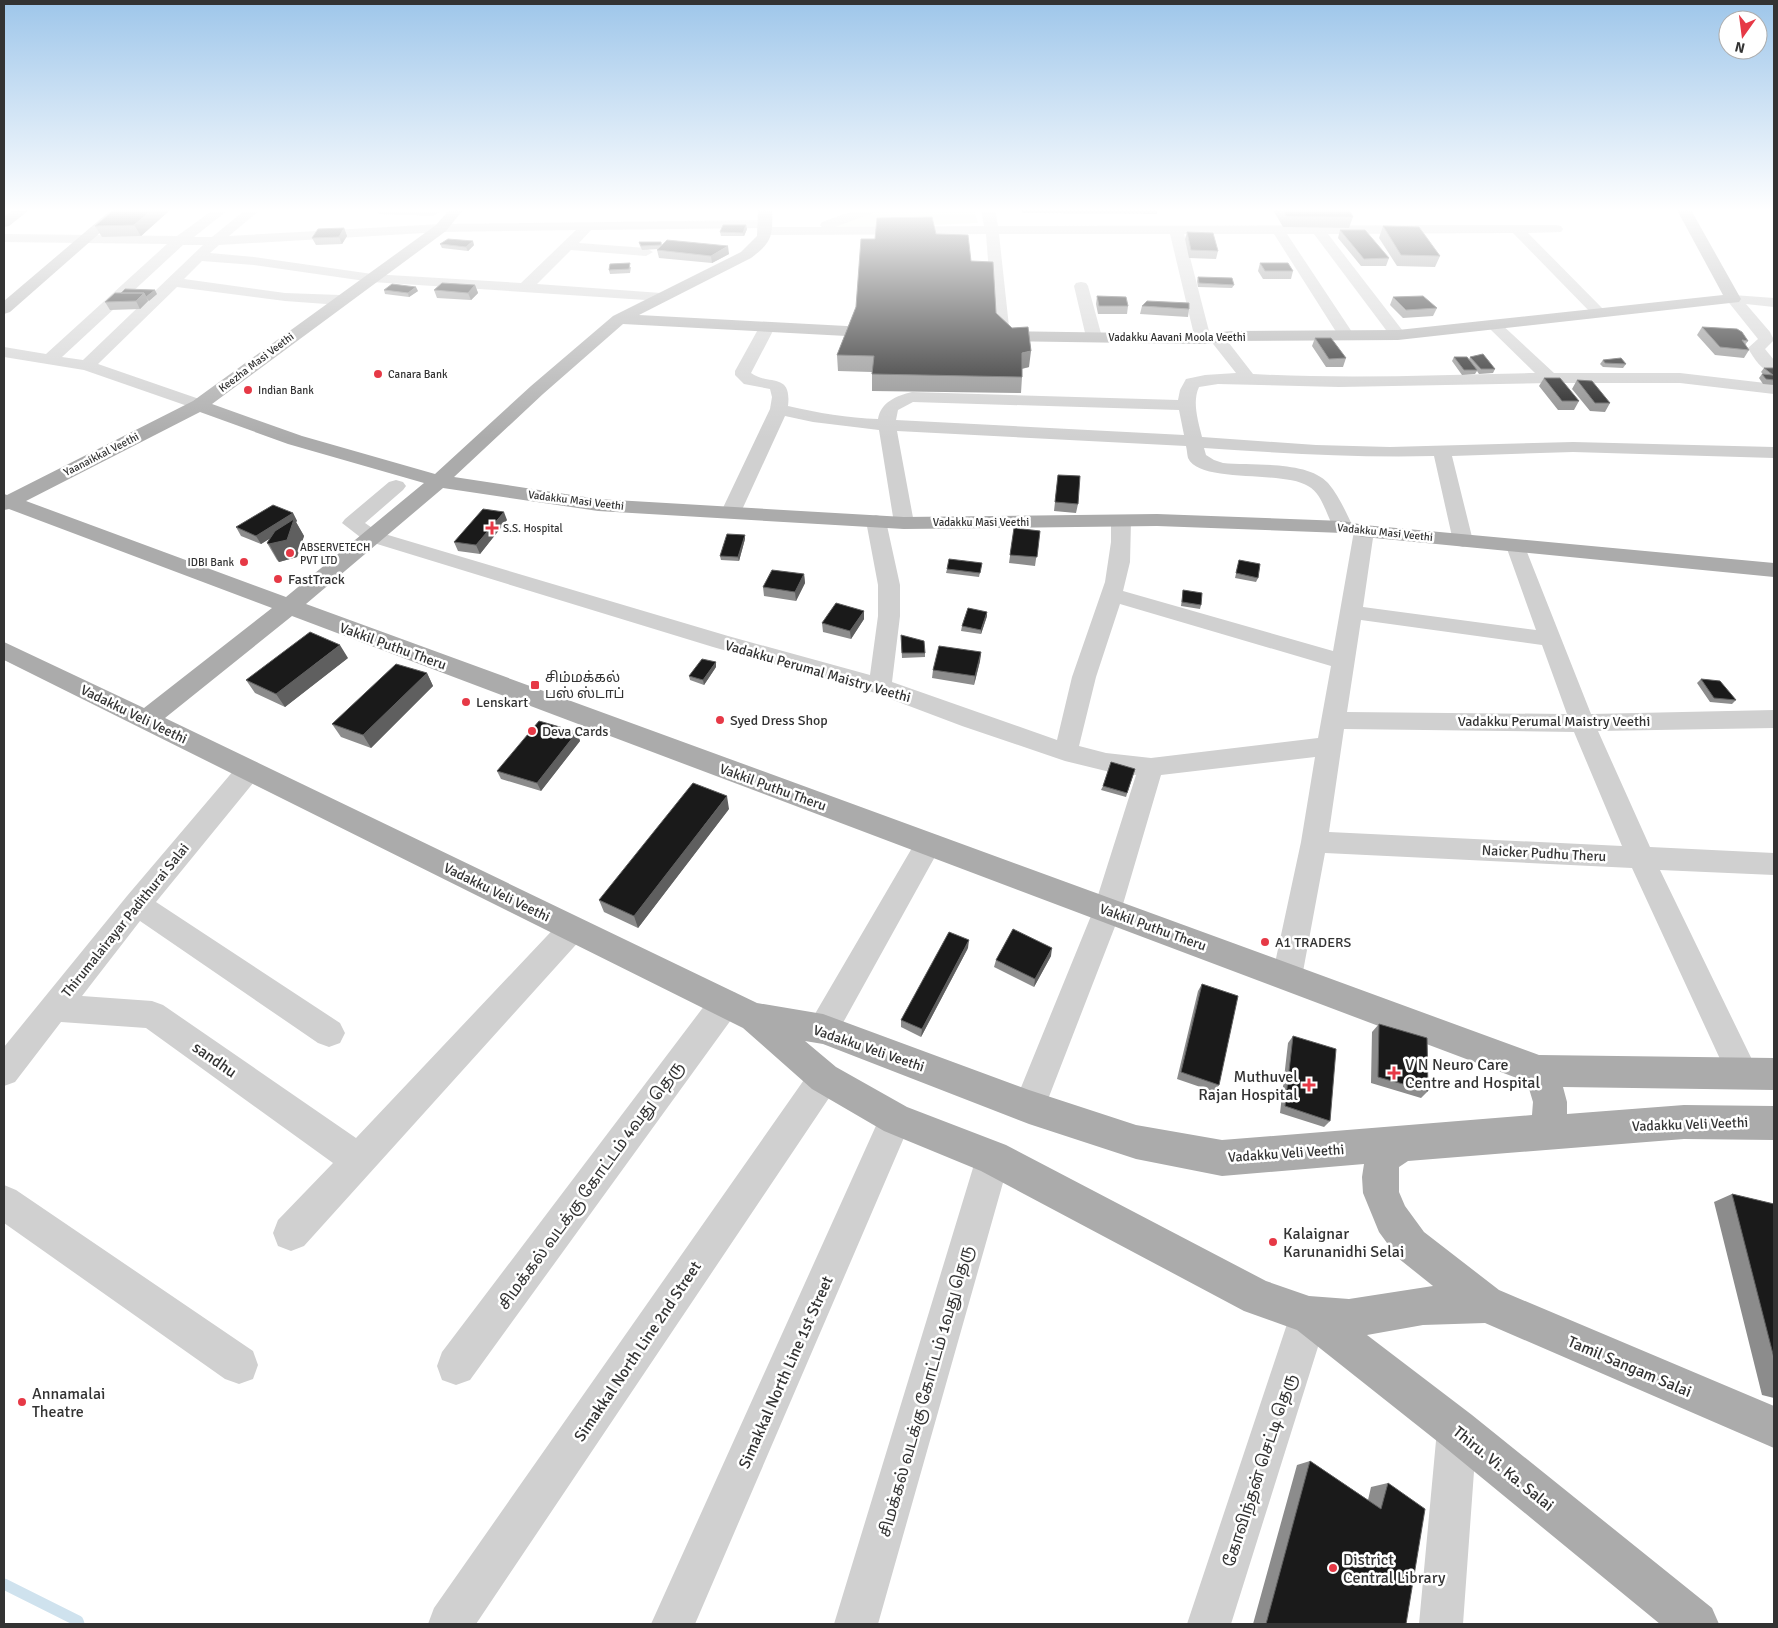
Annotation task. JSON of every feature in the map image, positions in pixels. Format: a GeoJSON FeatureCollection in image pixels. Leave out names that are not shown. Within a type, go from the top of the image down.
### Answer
{"type":"FeatureCollection","features":[{"type":"Feature","properties":{"kind":"main road"},"geometry":{"type":"LineString","coordinates":[[4,310],[32,286]]}},
{"type":"Feature","properties":{"kind":"main road","name":"Keezha Masi Veethi"},"geometry":{"type":"LineString","coordinates":[[199,405],[360,286]]}},
{"type":"Feature","properties":{"kind":"main road"},"geometry":{"type":"LineString","coordinates":[[146,720],[439,481],[537,390],[619,319],[683,286]]}},
{"type":"Feature","properties":{"kind":"main road"},"geometry":{"type":"LineString","coordinates":[[1726,286],[1733,299]]}},
{"type":"Feature","properties":{"kind":"main road","name":"Vadakku Aavani Moola Veethi"},"geometry":{"type":"LineString","coordinates":[[975,337],[1209,338],[1398,335],[1733,299]]}},
{"type":"Feature","properties":{"kind":"main road"},"geometry":{"type":"LineString","coordinates":[[619,319],[898,334]]}},
{"type":"Feature","properties":{"kind":"main road","name":"Vadakku Masi Veethi"},"geometry":{"type":"LineString","coordinates":[[199,405],[295,440],[439,481],[598,505],[904,523],[1157,520],[1343,527],[1364,531],[1463,541],[1774,570]]}},
{"type":"Feature","properties":{"kind":"main road","name":"Yaanaikkal Veethi"},"geometry":{"type":"LineString","coordinates":[[5,502],[199,405]]}},
{"type":"Feature","properties":{"kind":"main road","name":"Vakkil Puthu Theru"},"geometry":{"type":"LineString","coordinates":[[5,502],[1540,1071]]}},
{"type":"Feature","properties":{"kind":"main road","name":"Vadakku Veli Veethi"},"geometry":{"type":"LineString","coordinates":[[7,655],[146,720],[739,1010],[823,1029],[1029,1107],[1136,1142],[1222,1158],[1684,1122],[1774,1123]]}},
{"type":"Feature","properties":{"kind":"main road"},"geometry":{"type":"LineString","coordinates":[[739,1010],[824,1078],[896,1119],[993,1158],[1258,1297],[1309,1315],[1349,1319],[1423,1306],[1485,1304]]}},
{"type":"Feature","properties":{"kind":"main road"},"geometry":{"type":"LineString","coordinates":[[1542,1132],[1550,1120],[1551,1109],[1548,1089],[1540,1071],[1759,1074]]}},
{"type":"Feature","properties":{"kind":"main road"},"geometry":{"type":"LineString","coordinates":[[1401,1144],[1383,1158],[1380,1177],[1381,1193],[1392,1219],[1412,1245],[1485,1304]]}},
{"type":"Feature","properties":{"kind":"main road","name":"Tamil Sangam Salai"},"geometry":{"type":"LineString","coordinates":[[1485,1304],[1774,1427]]}},
{"type":"Feature","properties":{"kind":"main road","name":"Thiru. Vi. Ka. Salai"},"geometry":{"type":"LineString","coordinates":[[1309,1315],[1457,1430],[1696,1624]]}},
{"type":"Feature","properties":{"kind":"street"},"geometry":{"type":"LineString","coordinates":[[50,360],[131,286]]}},
{"type":"Feature","properties":{"kind":"street"},"geometry":{"type":"LineString","coordinates":[[87,366],[171,286]]}},
{"type":"Feature","properties":{"kind":"street"},"geometry":{"type":"LineString","coordinates":[[204,286],[285,297],[340,300]]}},
{"type":"Feature","properties":{"kind":"street"},"geometry":{"type":"LineString","coordinates":[[482,286],[661,297]]}},
{"type":"Feature","properties":{"kind":"street"},"geometry":{"type":"LineString","coordinates":[[524,289],[527,286]]}},
{"type":"Feature","properties":{"kind":"street"},"geometry":{"type":"LineString","coordinates":[[997,286],[1002,336]]}},
{"type":"Feature","properties":{"kind":"street"},"geometry":{"type":"LineString","coordinates":[[1081,286],[1094,337]]}},
{"type":"Feature","properties":{"kind":"street"},"geometry":{"type":"LineString","coordinates":[[1193,286],[1209,338],[1247,377]]}},
{"type":"Feature","properties":{"kind":"street"},"geometry":{"type":"LineString","coordinates":[[1314,286],[1346,335]]}},
{"type":"Feature","properties":{"kind":"street"},"geometry":{"type":"LineString","coordinates":[[1361,286],[1398,335]]}},
{"type":"Feature","properties":{"kind":"street"},"geometry":{"type":"LineString","coordinates":[[1572,286],[1598,312]]}},
{"type":"Feature","properties":{"kind":"street"},"geometry":{"type":"LineString","coordinates":[[1733,299],[1774,302]]}},
{"type":"Feature","properties":{"kind":"street"},"geometry":{"type":"LineString","coordinates":[[1733,299],[1764,335],[1766,340],[1756,348],[1774,369]]}},
{"type":"Feature","properties":{"kind":"street"},"geometry":{"type":"LineString","coordinates":[[1494,325],[1550,378]]}},
{"type":"Feature","properties":{"kind":"street"},"geometry":{"type":"LineString","coordinates":[[731,512],[780,409],[782,396],[779,388],[752,381],[743,375],[743,371],[767,327]]}},
{"type":"Feature","properties":{"kind":"street"},"geometry":{"type":"LineString","coordinates":[[4,352],[87,366],[199,405]]}},
{"type":"Feature","properties":{"kind":"street"},"geometry":{"type":"LineString","coordinates":[[1343,527],[1324,490],[1316,482],[1285,473],[1206,465],[1197,458],[1186,404],[1188,390],[1192,383],[1210,379],[1247,377],[1296,382],[1680,378],[1774,389]]}},
{"type":"Feature","properties":{"kind":"street"},"geometry":{"type":"LineString","coordinates":[[904,523],[891,442],[886,425],[888,414],[892,407],[900,401],[912,397],[1186,404]]}},
{"type":"Feature","properties":{"kind":"street"},"geometry":{"type":"LineString","coordinates":[[780,409],[814,417],[886,425],[1316,450],[1442,451],[1573,447],[1774,453]]}},
{"type":"Feature","properties":{"kind":"street"},"geometry":{"type":"LineString","coordinates":[[1442,451],[1463,541]]}},
{"type":"Feature","properties":{"kind":"street"},"geometry":{"type":"LineString","coordinates":[[371,536],[352,523],[396,486]]}},
{"type":"Feature","properties":{"kind":"street"},"geometry":{"type":"LineString","coordinates":[[876,521],[889,585],[889,616],[880,686]]}},
{"type":"Feature","properties":{"kind":"street"},"geometry":{"type":"LineString","coordinates":[[1065,752],[1083,680],[1113,595],[1118,574],[1122,536],[1121,521]]}},
{"type":"Feature","properties":{"kind":"street"},"geometry":{"type":"LineString","coordinates":[[1287,978],[1314,842],[1364,531]]}},
{"type":"Feature","properties":{"kind":"street","name":"Vadakku Perumal Maistry Veethi"},"geometry":{"type":"LineString","coordinates":[[371,536],[721,642],[880,686],[1065,752],[1106,762],[1151,767],[1329,746]]}},
{"type":"Feature","properties":{"kind":"street"},"geometry":{"type":"LineString","coordinates":[[1516,546],[1582,723],[1640,858],[1759,1074]]}},
{"type":"Feature","properties":{"kind":"street"},"geometry":{"type":"LineString","coordinates":[[1113,595],[1343,662]]}},
{"type":"Feature","properties":{"kind":"street"},"geometry":{"type":"LineString","coordinates":[[1351,612],[1551,639]]}},
{"type":"Feature","properties":{"kind":"street","name":"Vadakku Perumal Maistry Veethi"},"geometry":{"type":"LineString","coordinates":[[1334,720],[1582,723],[1774,720]]}},
{"type":"Feature","properties":{"kind":"street"},"geometry":{"type":"LineString","coordinates":[[1029,1107],[1107,911],[1151,767]]}},
{"type":"Feature","properties":{"kind":"street","name":"Thirumalairayar Padithurai Salai"},"geometry":{"type":"LineString","coordinates":[[4,1071],[137,904],[249,770]]}},
{"type":"Feature","properties":{"kind":"street","name":"Naicker Pudhu Theru"},"geometry":{"type":"LineString","coordinates":[[1314,842],[1774,864]]}},
{"type":"Feature","properties":{"kind":"street"},"geometry":{"type":"LineString","coordinates":[[823,1029],[929,844]]}},
{"type":"Feature","properties":{"kind":"street"},"geometry":{"type":"LineString","coordinates":[[137,904],[329,1033]]}},
{"type":"Feature","properties":{"kind":"street"},"geometry":{"type":"LineString","coordinates":[[291,1233],[572,929]]}},
{"type":"Feature","properties":{"kind":"street","name":"sandhu"},"geometry":{"type":"LineString","coordinates":[[54,1008],[152,1015],[358,1160]]}},
{"type":"Feature","properties":{"kind":"street","name":"சிமக்கல் வடக்கு கோட்டம் 4வது தெரு"},"geometry":{"type":"LineString","coordinates":[[456,1366],[739,1010]]}},
{"type":"Feature","properties":{"kind":"street","name":"Simakkal North Line 2nd Street"},"geometry":{"type":"LineString","coordinates":[[450,1624],[824,1078]]}},
{"type":"Feature","properties":{"kind":"street","name":"Simakkal North Line 1st Street"},"geometry":{"type":"LineString","coordinates":[[673,1624],[896,1119]]}},
{"type":"Feature","properties":{"kind":"street","name":"சிமக்கல் வடக்கு கோட்டம் 1வது தெரு"},"geometry":{"type":"LineString","coordinates":[[856,1624],[993,1158]]}},
{"type":"Feature","properties":{"kind":"street"},"geometry":{"type":"LineString","coordinates":[[4,1202],[239,1364]]}},
{"type":"Feature","properties":{"kind":"street","name":"கோவிந்தன் செட்டி தெரு"},"geometry":{"type":"LineString","coordinates":[[1209,1624],[1309,1315]]}},
{"type":"Feature","properties":{"kind":"street"},"geometry":{"type":"LineString","coordinates":[[1441,1624],[1457,1430]]}},
{"type":"Feature","properties":{"kind":"building"},"geometry":{"type":"Polygon","coordinates":[[[389,286],[416,287],[408,293],[384,290],[389,286]]]}},
{"type":"Feature","properties":{"kind":"building"},"geometry":{"type":"Polygon","coordinates":[[[439,286],[474,286],[468,293],[434,290],[439,286]]]}},
{"type":"Feature","properties":{"kind":"building"},"geometry":{"type":"Polygon","coordinates":[[[858,286],[994,286],[996,313],[1012,328],[1028,327],[1031,351],[1022,353],[1022,377],[872,374],[874,356],[837,355],[856,307],[858,286]]]}},
{"type":"Feature","properties":{"kind":"building"},"geometry":{"type":"Polygon","coordinates":[[[125,289],[155,290],[146,297],[144,293],[121,293],[125,289]]]}},
{"type":"Feature","properties":{"kind":"building"},"geometry":{"type":"Polygon","coordinates":[[[115,293],[144,293],[136,301],[105,302],[115,293]]]}},
{"type":"Feature","properties":{"kind":"building"},"geometry":{"type":"Polygon","coordinates":[[[1097,296],[1126,297],[1128,306],[1099,306],[1097,296]]]}},
{"type":"Feature","properties":{"kind":"building"},"geometry":{"type":"Polygon","coordinates":[[[1423,296],[1437,308],[1406,310],[1393,297],[1423,296]]]}},
{"type":"Feature","properties":{"kind":"building"},"geometry":{"type":"Polygon","coordinates":[[[1147,301],[1189,303],[1189,309],[1142,306],[1147,301]]]}},
{"type":"Feature","properties":{"kind":"building"},"geometry":{"type":"Polygon","coordinates":[[[1702,327],[1737,329],[1742,332],[1748,341],[1742,340],[1749,350],[1720,347],[1702,327]]]}},
{"type":"Feature","properties":{"kind":"building"},"geometry":{"type":"Polygon","coordinates":[[[1315,338],[1331,338],[1346,358],[1329,359],[1315,338]]]}},
{"type":"Feature","properties":{"kind":"building"},"geometry":{"type":"Polygon","coordinates":[[[1483,354],[1495,369],[1481,369],[1470,357],[1483,354]]]}},
{"type":"Feature","properties":{"kind":"building"},"geometry":{"type":"Polygon","coordinates":[[[1454,357],[1467,357],[1477,370],[1464,370],[1454,357]]]}},
{"type":"Feature","properties":{"kind":"building"},"geometry":{"type":"Polygon","coordinates":[[[1621,358],[1626,364],[1605,363],[1603,360],[1621,358]]]}},
{"type":"Feature","properties":{"kind":"building"},"geometry":{"type":"Polygon","coordinates":[[[1764,368],[1774,368],[1774,380],[1766,379],[1762,374],[1773,375],[1764,368]]]}},
{"type":"Feature","properties":{"kind":"building"},"geometry":{"type":"Polygon","coordinates":[[[1544,378],[1560,378],[1579,401],[1562,401],[1544,378]]]}},
{"type":"Feature","properties":{"kind":"building"},"geometry":{"type":"Polygon","coordinates":[[[1577,380],[1592,381],[1610,403],[1595,403],[1577,380]]]}},
{"type":"Feature","properties":{"kind":"building"},"geometry":{"type":"Polygon","coordinates":[[[1058,475],[1080,476],[1078,504],[1055,502],[1058,475]]]}},
{"type":"Feature","properties":{"kind":"building"},"geometry":{"type":"Polygon","coordinates":[[[273,505],[293,513],[256,536],[236,527],[273,505]]]}},
{"type":"Feature","properties":{"kind":"building"},"geometry":{"type":"Polygon","coordinates":[[[483,509],[504,512],[476,545],[454,542],[483,509]]]}},
{"type":"Feature","properties":{"kind":"building"},"geometry":{"type":"Polygon","coordinates":[[[294,519],[287,540],[267,543],[275,531],[294,519]]]}},
{"type":"Feature","properties":{"kind":"building"},"geometry":{"type":"Polygon","coordinates":[[[1014,528],[1040,531],[1037,557],[1010,555],[1014,528]]]}},
{"type":"Feature","properties":{"kind":"building"},"geometry":{"type":"Polygon","coordinates":[[[727,534],[745,535],[738,557],[720,556],[727,534]]]}},
{"type":"Feature","properties":{"kind":"building"},"geometry":{"type":"Polygon","coordinates":[[[949,559],[982,563],[980,573],[947,569],[949,559]]]}},
{"type":"Feature","properties":{"kind":"building"},"geometry":{"type":"Polygon","coordinates":[[[1239,560],[1260,564],[1258,578],[1236,573],[1239,560]]]}},
{"type":"Feature","properties":{"kind":"building"},"geometry":{"type":"Polygon","coordinates":[[[772,570],[804,574],[795,592],[763,587],[772,570]]]}},
{"type":"Feature","properties":{"kind":"building"},"geometry":{"type":"Polygon","coordinates":[[[1183,590],[1202,593],[1201,605],[1182,602],[1183,590]]]}},
{"type":"Feature","properties":{"kind":"building"},"geometry":{"type":"Polygon","coordinates":[[[836,603],[864,611],[850,631],[822,623],[836,603]]]}},
{"type":"Feature","properties":{"kind":"building"},"geometry":{"type":"Polygon","coordinates":[[[968,608],[987,612],[981,630],[962,626],[968,608]]]}},
{"type":"Feature","properties":{"kind":"building"},"geometry":{"type":"Polygon","coordinates":[[[310,632],[340,645],[276,694],[246,680],[310,632]]]}},
{"type":"Feature","properties":{"kind":"building"},"geometry":{"type":"Polygon","coordinates":[[[901,635],[924,641],[925,653],[902,653],[901,635]]]}},
{"type":"Feature","properties":{"kind":"building"},"geometry":{"type":"Polygon","coordinates":[[[939,646],[981,652],[975,676],[933,670],[939,646]]]}},
{"type":"Feature","properties":{"kind":"building"},"geometry":{"type":"Polygon","coordinates":[[[702,659],[716,662],[703,680],[689,676],[702,659]]]}},
{"type":"Feature","properties":{"kind":"building"},"geometry":{"type":"Polygon","coordinates":[[[396,664],[427,673],[363,735],[332,724],[396,664]]]}},
{"type":"Feature","properties":{"kind":"building"},"geometry":{"type":"Polygon","coordinates":[[[1701,679],[1720,681],[1736,700],[1714,698],[1701,679]]]}},
{"type":"Feature","properties":{"kind":"building"},"geometry":{"type":"Polygon","coordinates":[[[539,721],[577,732],[537,783],[497,771],[539,721]]]}},
{"type":"Feature","properties":{"kind":"building"},"geometry":{"type":"Polygon","coordinates":[[[1111,762],[1135,769],[1127,793],[1103,786],[1111,762]]]}},
{"type":"Feature","properties":{"kind":"building"},"geometry":{"type":"Polygon","coordinates":[[[693,783],[727,796],[634,916],[599,900],[693,783]]]}},
{"type":"Feature","properties":{"kind":"building"},"geometry":{"type":"Polygon","coordinates":[[[1013,929],[1052,948],[1035,979],[996,960],[1013,929]]]}},
{"type":"Feature","properties":{"kind":"building"},"geometry":{"type":"Polygon","coordinates":[[[949,932],[969,940],[922,1029],[901,1020],[949,932]]]}},
{"type":"Feature","properties":{"kind":"building"},"geometry":{"type":"Polygon","coordinates":[[[1202,984],[1238,996],[1219,1085],[1181,1072],[1202,984]]]}},
{"type":"Feature","properties":{"kind":"building"},"geometry":{"type":"Polygon","coordinates":[[[1379,1024],[1427,1038],[1428,1091],[1378,1077],[1379,1024]]]}},
{"type":"Feature","properties":{"kind":"building"},"geometry":{"type":"Polygon","coordinates":[[[1293,1036],[1336,1049],[1330,1121],[1285,1106],[1293,1036]]]}},
{"type":"Feature","properties":{"kind":"building"},"geometry":{"type":"Polygon","coordinates":[[[1732,1194],[1774,1204],[1774,1358],[1732,1194]]]}},
{"type":"Feature","properties":{"kind":"building","name":"District Central Library"},"geometry":{"type":"Polygon","coordinates":[[[1310,1461],[1381,1509],[1388,1483],[1425,1509],[1406,1624],[1266,1624],[1310,1461]]]}},
{"type":"Feature","properties":{"kind":"waterway"},"geometry":{"type":"LineString","coordinates":[[4,1584],[78,1621],[79,1624]]}},
{"type":"Feature","properties":{"kind":"place","name":"Canara Bank"},"geometry":{"type":"Point","coordinates":[378,374]}},
{"type":"Feature","properties":{"kind":"place","name":"Indian Bank"},"geometry":{"type":"Point","coordinates":[248,390]}},
{"type":"Feature","properties":{"kind":"place","name":"S.S. Hospital"},"geometry":{"type":"Point","coordinates":[492,528]}},
{"type":"Feature","properties":{"kind":"place","name":"ABSERVETECH PVT LTD"},"geometry":{"type":"Point","coordinates":[290,553]}},
{"type":"Feature","properties":{"kind":"place","name":"IDBI Bank"},"geometry":{"type":"Point","coordinates":[244,562]}},
{"type":"Feature","properties":{"kind":"place","name":"FastTrack"},"geometry":{"type":"Point","coordinates":[278,579]}},
{"type":"Feature","properties":{"kind":"place","name":"சிம்மக்கல் பஸ் ஸ்டாப்"},"geometry":{"type":"Point","coordinates":[535,685]}},
{"type":"Feature","properties":{"kind":"place","name":"Lenskart"},"geometry":{"type":"Point","coordinates":[466,702]}},
{"type":"Feature","properties":{"kind":"place","name":"Syed Dress Shop"},"geometry":{"type":"Point","coordinates":[720,720]}},
{"type":"Feature","properties":{"kind":"place","name":"Deva Cards"},"geometry":{"type":"Point","coordinates":[532,731]}},
{"type":"Feature","properties":{"kind":"place","name":"A1 TRADERS"},"geometry":{"type":"Point","coordinates":[1265,942]}},
{"type":"Feature","properties":{"kind":"place","name":"V N Neuro Care Centre and Hospital"},"geometry":{"type":"Point","coordinates":[1394,1073]}},
{"type":"Feature","properties":{"kind":"place","name":"Muthuvel Rajan Hospital"},"geometry":{"type":"Point","coordinates":[1309,1085]}},
{"type":"Feature","properties":{"kind":"place","name":"Kalaignar Karunanidhi Selai"},"geometry":{"type":"Point","coordinates":[1273,1242]}},
{"type":"Feature","properties":{"kind":"place","name":"Annamalai Theatre"},"geometry":{"type":"Point","coordinates":[22,1402]}},
{"type":"Feature","properties":{"kind":"place","name":"District Central Library"},"geometry":{"type":"Point","coordinates":[1333,1568]}}]}
